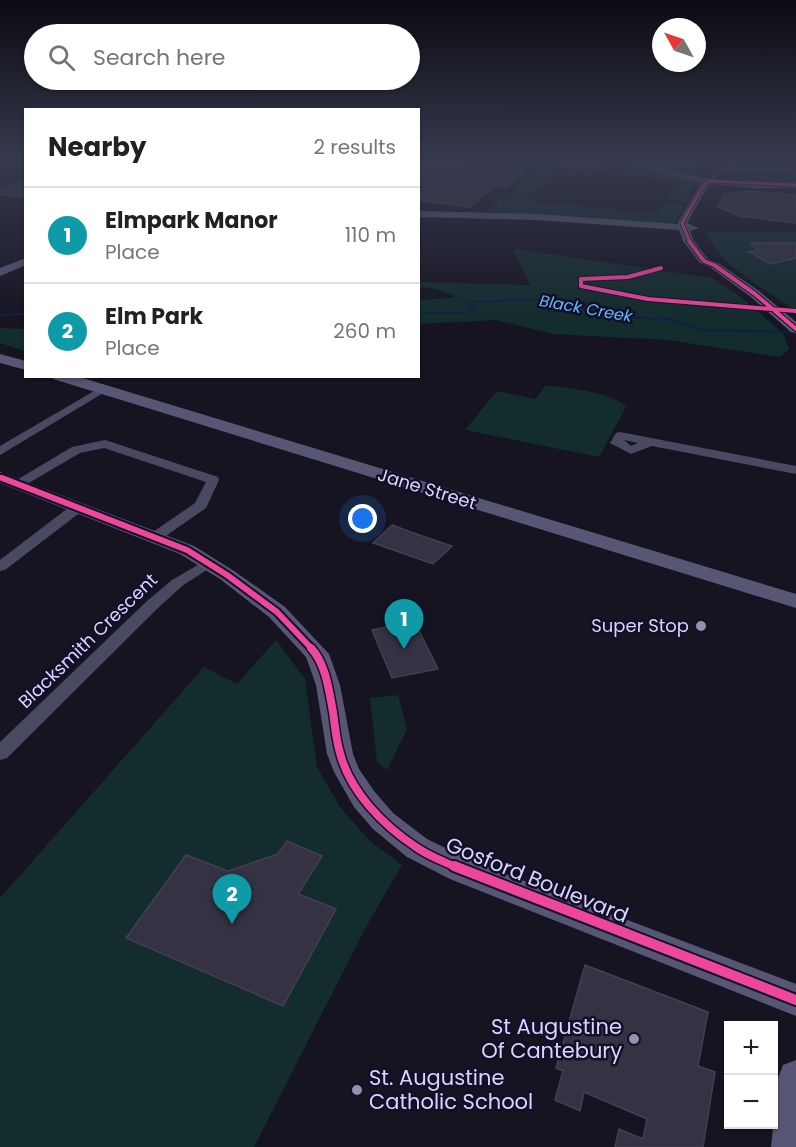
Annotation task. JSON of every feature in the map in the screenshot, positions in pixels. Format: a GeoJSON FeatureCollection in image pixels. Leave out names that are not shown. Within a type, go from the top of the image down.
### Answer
{"type":"FeatureCollection","features":[{"type":"Feature","properties":{"kind":"street"},"geometry":{"type":"LineString","coordinates":[[467,215],[511,215],[688,227]]}},
{"type":"Feature","properties":{"kind":"street"},"geometry":{"type":"LineString","coordinates":[[686,215],[684,218],[699,255],[704,261],[714,265],[755,294],[796,329]]}},
{"type":"Feature","properties":{"kind":"street"},"geometry":{"type":"LineString","coordinates":[[0,265],[24,255]]}},
{"type":"Feature","properties":{"kind":"street"},"geometry":{"type":"LineString","coordinates":[[0,272],[24,262]]}},
{"type":"Feature","properties":{"kind":"street"},"geometry":{"type":"LineString","coordinates":[[0,358],[24,365]]}},
{"type":"Feature","properties":{"kind":"street","name":"Jane Street"},"geometry":{"type":"LineString","coordinates":[[64,378],[796,601]]}},
{"type":"Feature","properties":{"kind":"street"},"geometry":{"type":"LineString","coordinates":[[0,451],[101,390]]}},
{"type":"Feature","properties":{"kind":"street"},"geometry":{"type":"LineString","coordinates":[[651,442],[796,470]]}},
{"type":"Feature","properties":{"kind":"street"},"geometry":{"type":"LineString","coordinates":[[9,481],[76,450],[105,444],[213,480],[201,505],[156,537]]}},
{"type":"Feature","properties":{"kind":"street","name":"Gosford Boulevard"},"geometry":{"type":"LineString","coordinates":[[9,481],[187,550],[277,612],[317,654],[328,685],[334,729],[347,772],[364,799],[383,821],[417,848],[461,870],[796,1000]]}},
{"type":"Feature","properties":{"kind":"street"},"geometry":{"type":"LineString","coordinates":[[0,567],[77,508]]}},
{"type":"Feature","properties":{"kind":"street","name":"Blacksmith Crescent"},"geometry":{"type":"LineString","coordinates":[[0,753],[152,605],[177,583],[208,563]]}},
{"type":"Feature","properties":{"kind":"street"},"geometry":{"type":"LineString","coordinates":[[790,1147],[796,1078]]}},
{"type":"Feature","properties":{"kind":"green space"},"geometry":{"type":"Polygon","coordinates":[[[526,215],[679,215],[675,224],[526,215]]]}},
{"type":"Feature","properties":{"kind":"green space"},"geometry":{"type":"Polygon","coordinates":[[[706,232],[796,232],[796,313],[734,268],[713,246],[706,232]]]}},
{"type":"Feature","properties":{"kind":"green space"},"geometry":{"type":"Polygon","coordinates":[[[517,249],[712,278],[740,296],[783,333],[789,349],[781,356],[772,356],[668,340],[554,334],[496,320],[420,324],[420,300],[455,296],[436,289],[420,287],[420,282],[530,285],[514,252],[517,249]]]}},
{"type":"Feature","properties":{"kind":"green space"},"geometry":{"type":"Polygon","coordinates":[[[0,328],[24,329],[24,351],[0,343],[0,328]]]}},
{"type":"Feature","properties":{"kind":"green space"},"geometry":{"type":"Polygon","coordinates":[[[546,385],[600,394],[626,407],[599,457],[465,430],[497,391],[535,399],[546,385]]]}},
{"type":"Feature","properties":{"kind":"green space"},"geometry":{"type":"Polygon","coordinates":[[[276,640],[305,679],[317,767],[340,807],[370,841],[402,865],[366,927],[254,1147],[0,1147],[0,898],[204,667],[237,684],[276,640]]]}},
{"type":"Feature","properties":{"kind":"green space"},"geometry":{"type":"Polygon","coordinates":[[[398,695],[407,729],[387,770],[377,762],[370,698],[398,695]]]}},
{"type":"Feature","properties":{"kind":"building"},"geometry":{"type":"Polygon","coordinates":[[[736,215],[796,215],[796,223],[736,215]]]}},
{"type":"Feature","properties":{"kind":"building"},"geometry":{"type":"Polygon","coordinates":[[[751,243],[796,243],[796,258],[770,264],[749,252],[758,251],[751,243]]]}},
{"type":"Feature","properties":{"kind":"building"},"geometry":{"type":"Polygon","coordinates":[[[392,525],[452,546],[433,564],[373,543],[392,525]]]}},
{"type":"Feature","properties":{"kind":"building"},"geometry":{"type":"Polygon","coordinates":[[[414,621],[438,669],[392,678],[372,630],[414,621]]]}},
{"type":"Feature","properties":{"kind":"building"},"geometry":{"type":"Polygon","coordinates":[[[287,841],[322,856],[298,894],[336,909],[283,1006],[126,938],[186,855],[228,871],[278,854],[287,841]]]}},
{"type":"Feature","properties":{"kind":"building","name":"St Augustine Of Cantebury"},"geometry":{"type":"Polygon","coordinates":[[[585,965],[708,1012],[698,1066],[715,1072],[703,1147],[615,1147],[619,1129],[643,1139],[647,1119],[584,1092],[580,1111],[555,1100],[563,1071],[556,1068],[585,965]]]}},
{"type":"Feature","properties":{"kind":"waterway","name":"Black Creek"},"geometry":{"type":"LineString","coordinates":[[420,313],[464,313],[472,309],[473,306],[469,304],[472,302],[546,299],[623,317],[670,319],[701,330],[796,332]]}},
{"type":"Feature","properties":{"kind":"waterway","name":"Black Creek"},"geometry":{"type":"LineString","coordinates":[[0,315],[24,314]]}},
{"type":"Feature","properties":{"kind":"cycle path"},"geometry":{"type":"LineString","coordinates":[[687,215],[682,223],[689,241],[704,261],[714,265],[755,294],[796,329]]}},
{"type":"Feature","properties":{"kind":"cycle path"},"geometry":{"type":"LineString","coordinates":[[661,268],[628,277],[581,279],[581,286],[648,299],[721,307],[796,311]]}},
{"type":"Feature","properties":{"kind":"cycle path"},"geometry":{"type":"LineString","coordinates":[[0,477],[187,550],[227,575],[277,612],[317,654],[328,685],[340,754],[347,772],[364,799],[383,821],[417,848],[461,870],[796,1000]]}},
{"type":"Feature","properties":{"kind":"place","name":"Super Stop"},"geometry":{"type":"Point","coordinates":[701,626]}},
{"type":"Feature","properties":{"kind":"place","name":"Elmpark Manor"},"geometry":{"type":"Point","coordinates":[404,649]}},
{"type":"Feature","properties":{"kind":"place","name":"Elm Park"},"geometry":{"type":"Point","coordinates":[232,924]}},
{"type":"Feature","properties":{"kind":"place","name":"St Augustine Of Cantebury"},"geometry":{"type":"Point","coordinates":[634,1039]}},
{"type":"Feature","properties":{"kind":"place","name":"St. Augustine Catholic School"},"geometry":{"type":"Point","coordinates":[357,1090]}}]}
